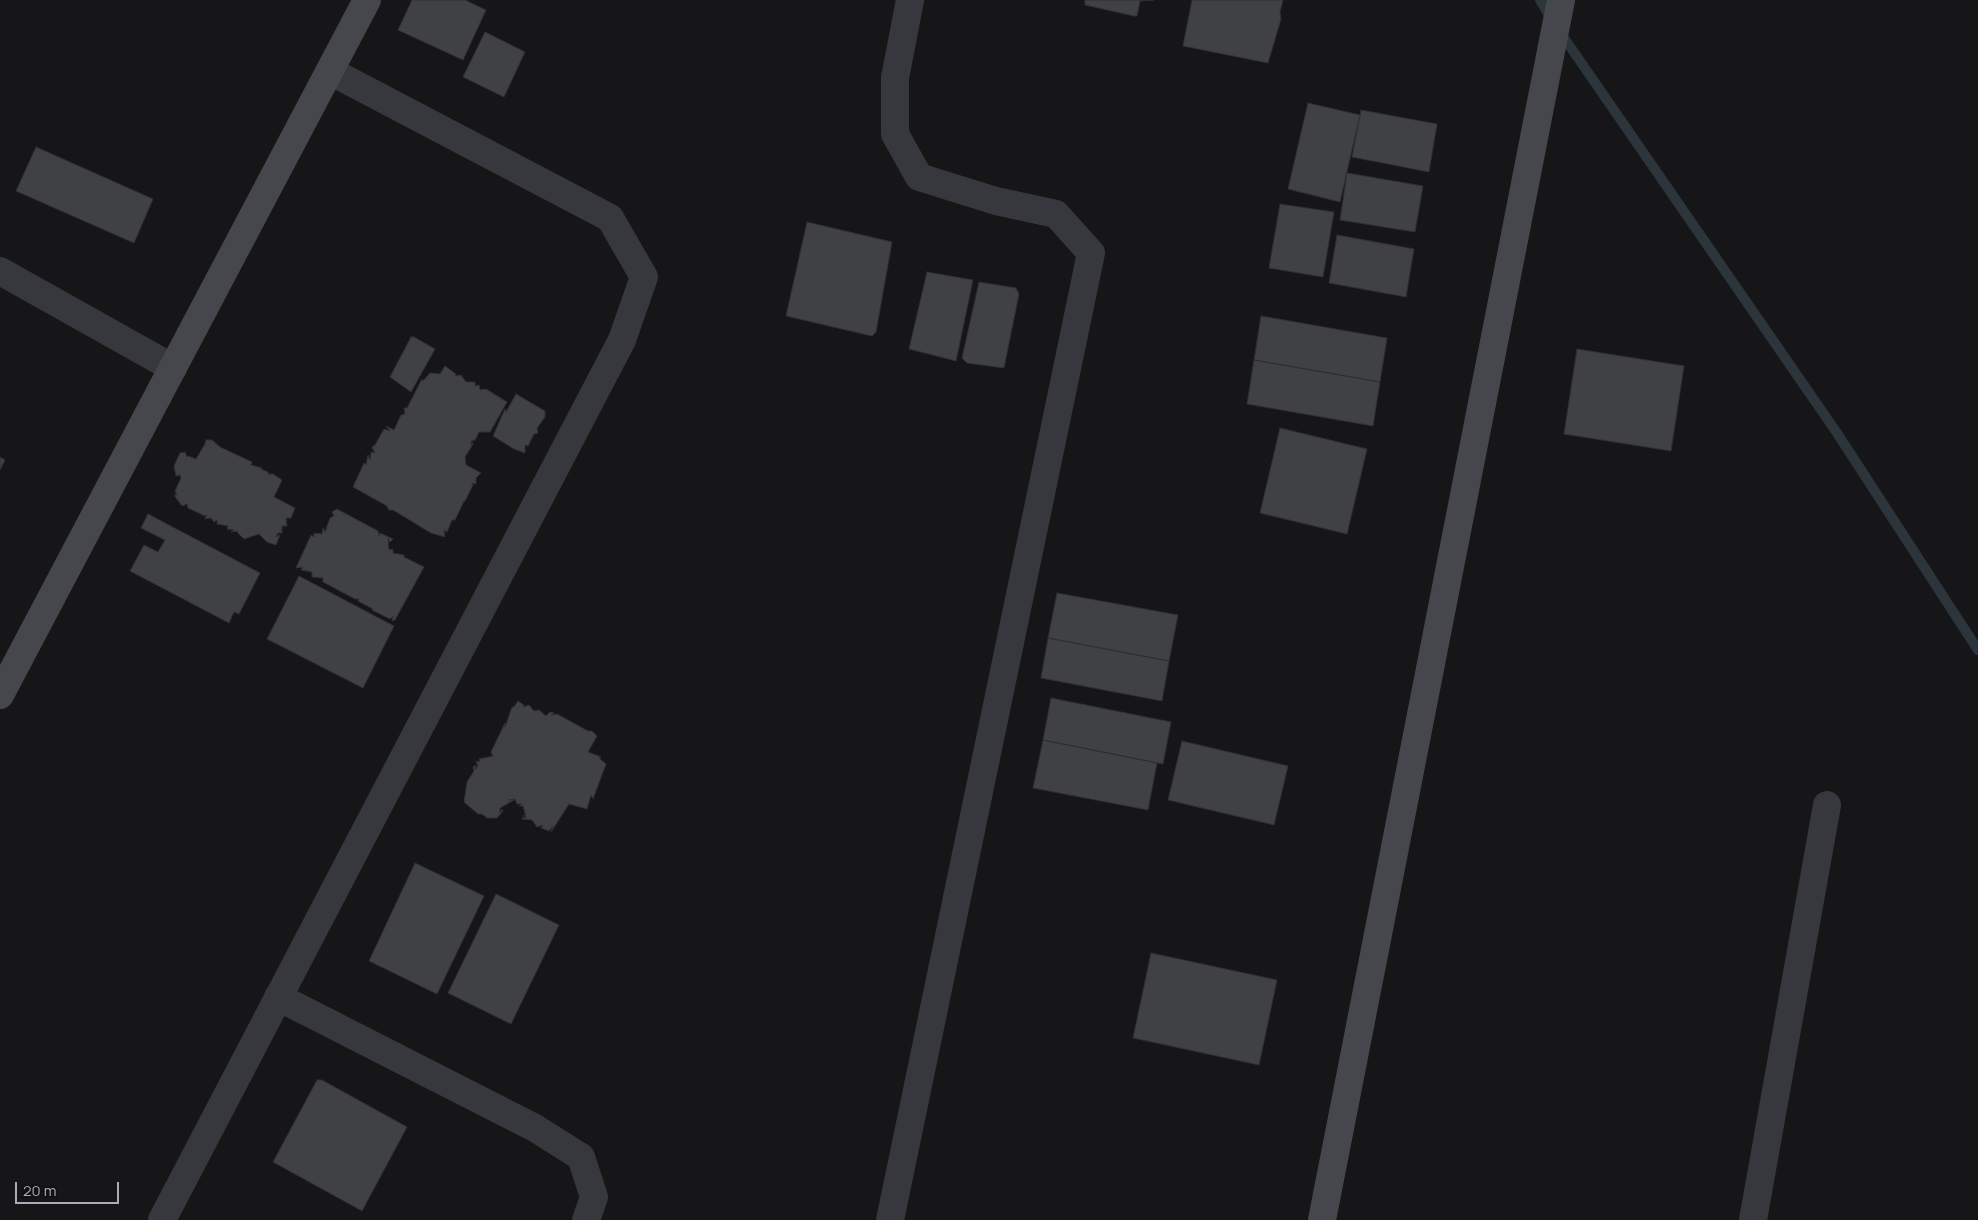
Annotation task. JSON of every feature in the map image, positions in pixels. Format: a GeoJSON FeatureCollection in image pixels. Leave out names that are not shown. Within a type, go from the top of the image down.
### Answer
{"type":"FeatureCollection","features":[{"type":"Feature","properties":{"kind":"street"},"geometry":{"type":"LineString","coordinates":[[0,695],[367,0]]}},
{"type":"Feature","properties":{"kind":"street"},"geometry":{"type":"LineString","coordinates":[[890,1220],[1091,253],[1056,214],[996,201],[919,177],[895,134],[894,78],[910,0]]}},
{"type":"Feature","properties":{"kind":"street"},"geometry":{"type":"LineString","coordinates":[[1322,1220],[1561,0]]}},
{"type":"Feature","properties":{"kind":"street"},"geometry":{"type":"LineString","coordinates":[[162,1220],[622,340],[644,278],[610,218],[330,71]]}},
{"type":"Feature","properties":{"kind":"street"},"geometry":{"type":"LineString","coordinates":[[0,271],[173,368]]}},
{"type":"Feature","properties":{"kind":"street"},"geometry":{"type":"LineString","coordinates":[[1753,1220],[1827,805]]}},
{"type":"Feature","properties":{"kind":"street"},"geometry":{"type":"LineString","coordinates":[[278,997],[535,1128],[581,1158],[594,1198],[586,1220]]}},
{"type":"Feature","properties":{"kind":"building"},"geometry":{"type":"Polygon","coordinates":[[[412,0],[465,0],[486,10],[463,60],[398,30],[412,0]]]}},
{"type":"Feature","properties":{"kind":"building"},"geometry":{"type":"Polygon","coordinates":[[[1085,0],[1154,0],[1140,1],[1137,16],[1134,16],[1085,5],[1085,0]]]}},
{"type":"Feature","properties":{"kind":"building"},"geometry":{"type":"Polygon","coordinates":[[[1192,0],[1283,0],[1280,12],[1281,19],[1268,63],[1183,46],[1192,0]]]}},
{"type":"Feature","properties":{"kind":"building"},"geometry":{"type":"Polygon","coordinates":[[[485,32],[525,52],[504,97],[463,77],[485,32]]]}},
{"type":"Feature","properties":{"kind":"building"},"geometry":{"type":"Polygon","coordinates":[[[1308,103],[1360,115],[1340,202],[1288,189],[1308,103]]]}},
{"type":"Feature","properties":{"kind":"building"},"geometry":{"type":"Polygon","coordinates":[[[1361,110],[1437,124],[1429,172],[1352,157],[1361,110]]]}},
{"type":"Feature","properties":{"kind":"building"},"geometry":{"type":"Polygon","coordinates":[[[36,147],[153,199],[134,243],[16,191],[36,147]]]}},
{"type":"Feature","properties":{"kind":"building"},"geometry":{"type":"Polygon","coordinates":[[[1347,173],[1423,186],[1415,232],[1340,220],[1347,173]]]}},
{"type":"Feature","properties":{"kind":"building"},"geometry":{"type":"Polygon","coordinates":[[[1280,204],[1334,212],[1323,277],[1269,268],[1280,204]]]}},
{"type":"Feature","properties":{"kind":"building"},"geometry":{"type":"Polygon","coordinates":[[[807,222],[892,242],[876,332],[872,336],[786,316],[807,222]]]}},
{"type":"Feature","properties":{"kind":"building"},"geometry":{"type":"Polygon","coordinates":[[[1337,235],[1414,249],[1406,297],[1329,283],[1337,235]]]}},
{"type":"Feature","properties":{"kind":"building"},"geometry":{"type":"Polygon","coordinates":[[[927,272],[973,280],[956,361],[909,349],[927,272]]]}},
{"type":"Feature","properties":{"kind":"building"},"geometry":{"type":"Polygon","coordinates":[[[979,282],[1016,288],[1019,294],[1004,368],[967,363],[962,358],[979,282]]]}},
{"type":"Feature","properties":{"kind":"building"},"geometry":{"type":"Polygon","coordinates":[[[1261,316],[1387,338],[1380,382],[1254,360],[1261,316]]]}},
{"type":"Feature","properties":{"kind":"building"},"geometry":{"type":"Polygon","coordinates":[[[411,337],[435,349],[411,392],[390,377],[411,337]]]}},
{"type":"Feature","properties":{"kind":"building"},"geometry":{"type":"Polygon","coordinates":[[[1577,349],[1684,366],[1671,451],[1564,434],[1577,349]]]}},
{"type":"Feature","properties":{"kind":"building"},"geometry":{"type":"Polygon","coordinates":[[[1254,360],[1380,382],[1373,426],[1247,404],[1254,360]]]}},
{"type":"Feature","properties":{"kind":"building"},"geometry":{"type":"Polygon","coordinates":[[[445,366],[456,374],[455,376],[461,375],[466,382],[475,382],[475,386],[479,385],[480,390],[486,389],[507,402],[490,432],[479,432],[475,440],[471,441],[471,446],[472,442],[473,444],[465,457],[466,465],[481,473],[476,478],[476,484],[472,483],[473,485],[455,520],[452,520],[447,532],[444,530],[445,537],[431,533],[393,510],[389,510],[387,506],[353,487],[364,463],[366,465],[368,455],[370,460],[371,452],[375,453],[372,447],[384,429],[390,431],[386,426],[394,430],[401,415],[405,414],[404,408],[407,408],[422,379],[423,381],[430,373],[440,374],[445,366]]]}},
{"type":"Feature","properties":{"kind":"building"},"geometry":{"type":"Polygon","coordinates":[[[516,394],[545,411],[545,417],[537,428],[538,433],[534,434],[528,446],[525,445],[525,453],[514,449],[493,436],[505,409],[506,412],[516,394]]]}},
{"type":"Feature","properties":{"kind":"building"},"geometry":{"type":"Polygon","coordinates":[[[1280,428],[1367,449],[1347,534],[1260,513],[1280,428]]]}},
{"type":"Feature","properties":{"kind":"building"},"geometry":{"type":"Polygon","coordinates":[[[206,440],[212,440],[220,447],[252,462],[251,465],[262,468],[268,474],[273,474],[282,480],[274,497],[295,508],[291,518],[286,518],[287,526],[282,526],[282,533],[278,533],[276,537],[280,535],[276,545],[267,542],[259,534],[244,539],[238,531],[231,532],[234,530],[227,529],[228,526],[217,524],[217,520],[214,522],[211,518],[205,519],[207,514],[205,516],[188,508],[187,504],[182,506],[174,495],[177,495],[175,491],[181,478],[180,475],[176,476],[174,466],[180,453],[185,452],[187,457],[196,459],[206,440]]]}},
{"type":"Feature","properties":{"kind":"building"},"geometry":{"type":"Polygon","coordinates":[[[0,457],[5,460],[0,470],[0,457]]]}},
{"type":"Feature","properties":{"kind":"building"},"geometry":{"type":"Polygon","coordinates":[[[337,509],[378,531],[379,536],[380,533],[393,539],[390,542],[388,538],[389,550],[393,549],[393,553],[404,555],[404,557],[424,567],[395,620],[392,621],[393,616],[390,619],[358,601],[359,599],[355,599],[323,582],[323,578],[312,577],[312,572],[301,570],[303,567],[296,568],[311,535],[314,537],[314,533],[322,534],[323,528],[325,532],[330,518],[334,516],[332,512],[337,509]]]}},
{"type":"Feature","properties":{"kind":"building"},"geometry":{"type":"Polygon","coordinates":[[[148,514],[260,573],[239,614],[234,612],[229,623],[130,571],[144,545],[158,552],[165,540],[141,528],[148,514]]]}},
{"type":"Feature","properties":{"kind":"building"},"geometry":{"type":"Polygon","coordinates":[[[299,576],[394,626],[363,688],[267,639],[299,576]]]}},
{"type":"Feature","properties":{"kind":"building"},"geometry":{"type":"Polygon","coordinates":[[[1057,593],[1178,615],[1169,661],[1048,638],[1057,593]]]}},
{"type":"Feature","properties":{"kind":"building"},"geometry":{"type":"Polygon","coordinates":[[[1048,638],[1169,661],[1162,701],[1041,678],[1048,638]]]}},
{"type":"Feature","properties":{"kind":"building"},"geometry":{"type":"Polygon","coordinates":[[[1051,698],[1171,722],[1163,764],[1043,740],[1051,698]]]}},
{"type":"Feature","properties":{"kind":"building"},"geometry":{"type":"Polygon","coordinates":[[[518,701],[524,705],[523,707],[529,705],[534,711],[539,710],[546,716],[550,712],[554,713],[551,715],[557,714],[588,731],[592,731],[597,736],[588,752],[601,757],[599,758],[606,764],[593,799],[591,795],[587,809],[569,804],[551,832],[553,826],[549,831],[541,828],[543,825],[537,827],[532,820],[522,819],[524,815],[524,819],[526,817],[523,806],[519,806],[522,804],[517,804],[515,799],[508,800],[514,800],[500,808],[500,813],[502,809],[503,811],[497,818],[487,818],[482,814],[478,814],[464,802],[467,782],[474,771],[473,767],[476,765],[475,770],[478,766],[476,761],[480,762],[479,759],[493,756],[491,752],[505,723],[505,727],[512,707],[518,701]]]}},
{"type":"Feature","properties":{"kind":"building"},"geometry":{"type":"Polygon","coordinates":[[[1043,740],[1157,763],[1148,810],[1033,788],[1043,740]]]}},
{"type":"Feature","properties":{"kind":"building"},"geometry":{"type":"Polygon","coordinates":[[[1182,741],[1288,766],[1274,825],[1168,800],[1182,741]]]}},
{"type":"Feature","properties":{"kind":"building"},"geometry":{"type":"Polygon","coordinates":[[[415,863],[484,896],[437,994],[369,961],[415,863]]]}},
{"type":"Feature","properties":{"kind":"building"},"geometry":{"type":"Polygon","coordinates":[[[496,894],[559,925],[511,1024],[448,993],[496,894]]]}},
{"type":"Feature","properties":{"kind":"building"},"geometry":{"type":"Polygon","coordinates":[[[1151,953],[1277,980],[1259,1065],[1133,1038],[1151,953]]]}},
{"type":"Feature","properties":{"kind":"building"},"geometry":{"type":"Polygon","coordinates":[[[317,1080],[322,1080],[407,1127],[362,1211],[273,1162],[317,1080]]]}},
{"type":"Feature","properties":{"kind":"waterway"},"geometry":{"type":"LineString","coordinates":[[1540,0],[1552,20]]}},
{"type":"Feature","properties":{"kind":"waterway"},"geometry":{"type":"LineString","coordinates":[[1560,32],[1837,433],[1978,650]]}}]}
